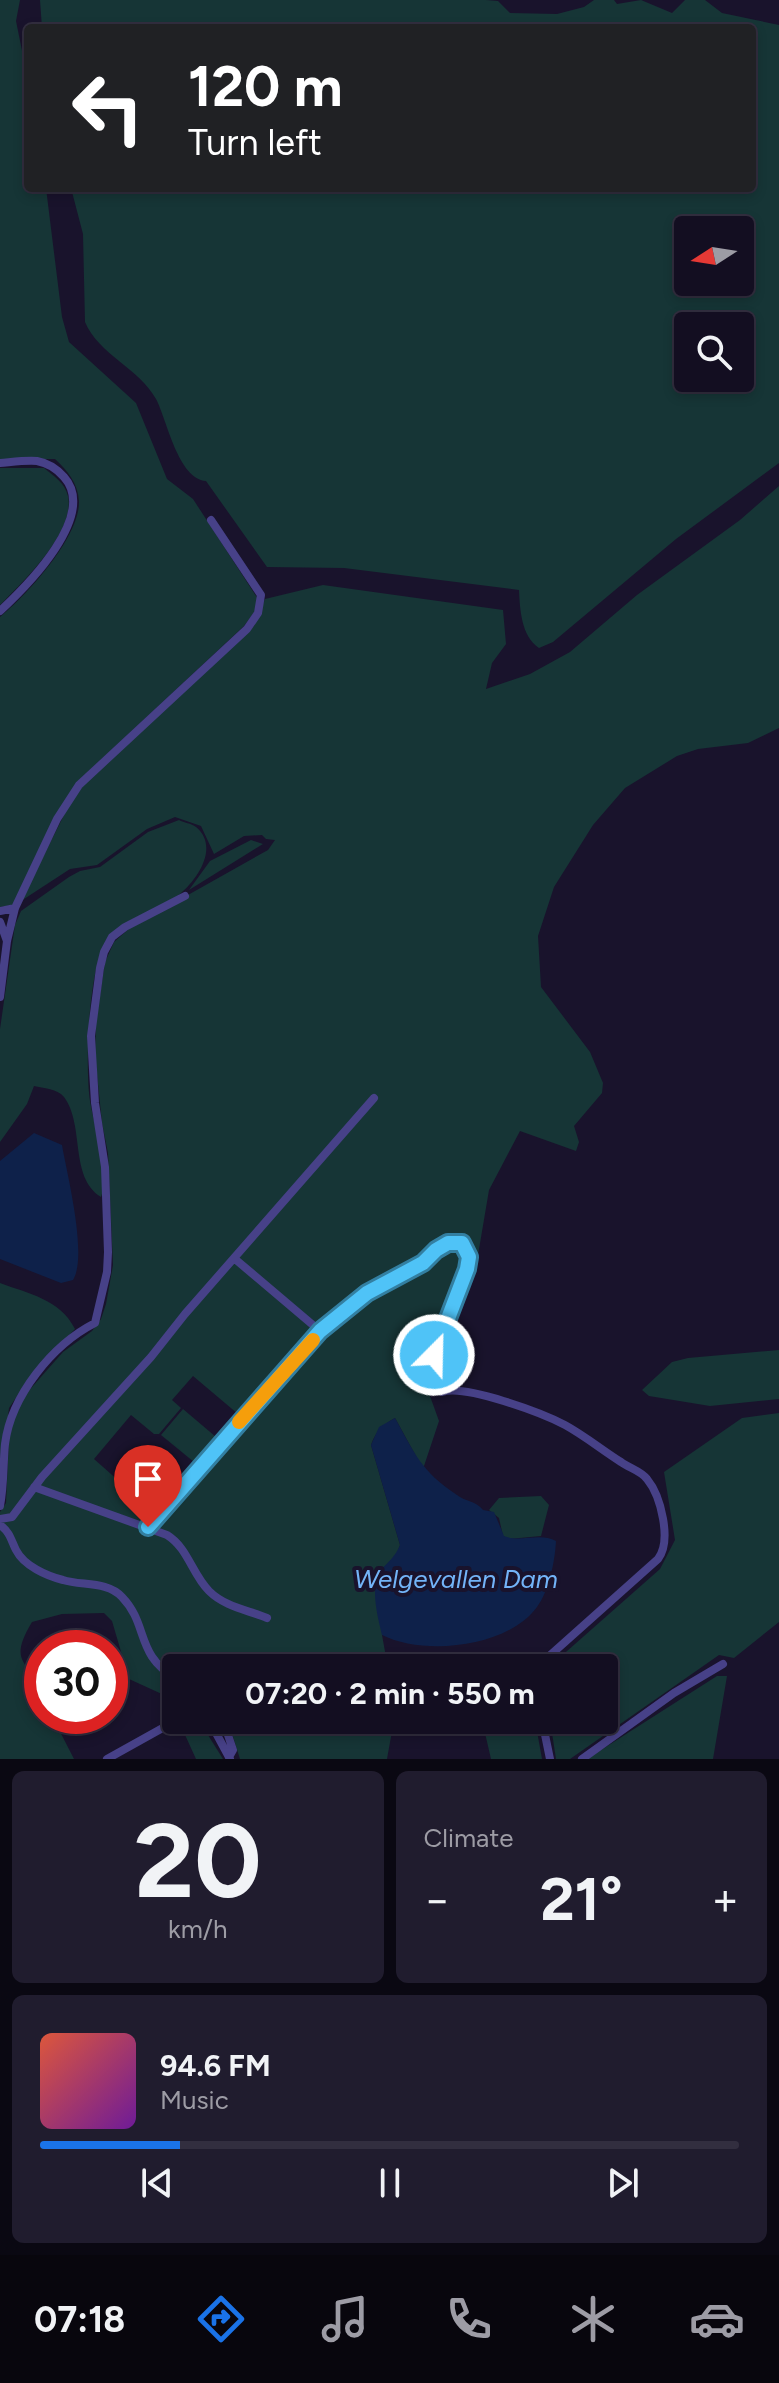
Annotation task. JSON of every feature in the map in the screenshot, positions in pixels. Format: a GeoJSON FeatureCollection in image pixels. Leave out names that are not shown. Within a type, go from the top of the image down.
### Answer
{"type":"FeatureCollection","features":[{"type":"Feature","properties":{"kind":"street"},"geometry":{"type":"LineString","coordinates":[[0,463],[36,461],[49,464],[69,483],[75,507],[70,523],[55,548],[0,611]]}},
{"type":"Feature","properties":{"kind":"street"},"geometry":{"type":"LineString","coordinates":[[0,997],[7,941],[15,908],[57,819],[79,785],[247,629],[258,613],[261,595],[211,520]]}},
{"type":"Feature","properties":{"kind":"street"},"geometry":{"type":"LineString","coordinates":[[0,1506],[5,1443],[11,1416],[26,1388],[45,1365],[74,1336],[95,1323],[107,1272],[105,1167],[95,1103],[91,1036],[104,952],[112,937],[125,927],[185,896]]}},
{"type":"Feature","properties":{"kind":"street"},"geometry":{"type":"LineString","coordinates":[[0,911],[15,908]]}},
{"type":"Feature","properties":{"kind":"street"},"geometry":{"type":"LineString","coordinates":[[0,922],[7,941]]}},
{"type":"Feature","properties":{"kind":"street"},"geometry":{"type":"LineString","coordinates":[[162,1668],[153,1661],[132,1609],[120,1594],[108,1587],[65,1581],[43,1573],[21,1557],[10,1534],[0,1522],[12,1517],[34,1487],[374,1098]]}},
{"type":"Feature","properties":{"kind":"street"},"geometry":{"type":"LineString","coordinates":[[148,1527],[320,1331],[367,1293],[423,1263],[436,1250],[448,1243],[462,1243],[469,1257],[467,1269],[434,1355],[433,1379],[437,1387],[442,1392],[464,1390],[562,1423],[647,1479],[654,1492],[664,1531],[663,1553],[555,1654]]}},
{"type":"Feature","properties":{"kind":"street"},"geometry":{"type":"LineString","coordinates":[[235,1259],[320,1331]]}},
{"type":"Feature","properties":{"kind":"street"},"geometry":{"type":"LineString","coordinates":[[34,1487],[148,1527],[175,1541],[212,1595],[235,1608],[267,1618]]}},
{"type":"Feature","properties":{"kind":"street"},"geometry":{"type":"LineString","coordinates":[[582,1759],[674,1693],[723,1664]]}},
{"type":"Feature","properties":{"kind":"street"},"geometry":{"type":"LineString","coordinates":[[107,1759],[162,1728]]}},
{"type":"Feature","properties":{"kind":"street"},"geometry":{"type":"LineString","coordinates":[[216,1734],[229,1758]]}},
{"type":"Feature","properties":{"kind":"street"},"geometry":{"type":"LineString","coordinates":[[228,1734],[233,1750],[229,1758]]}},
{"type":"Feature","properties":{"kind":"street"},"geometry":{"type":"LineString","coordinates":[[545,1734],[550,1759]]}},
{"type":"Feature","properties":{"kind":"green space"},"geometry":{"type":"Polygon","coordinates":[[[0,0],[20,0],[16,21],[24,60],[24,192],[46,192],[62,317],[69,342],[136,403],[167,479],[193,499],[258,599],[257,608],[244,626],[77,782],[13,905],[0,907],[0,617],[24,595],[62,548],[77,515],[79,501],[71,477],[55,459],[0,459],[0,0]]]}},
{"type":"Feature","properties":{"kind":"green space"},"geometry":{"type":"Polygon","coordinates":[[[40,0],[486,0],[498,1],[510,13],[557,14],[584,7],[594,0],[614,0],[617,4],[641,0],[672,13],[685,0],[705,0],[722,13],[779,25],[779,463],[676,539],[553,642],[539,648],[525,629],[519,590],[344,568],[267,567],[206,481],[196,478],[181,460],[149,388],[100,344],[85,322],[83,234],[72,192],[756,192],[756,24],[42,24],[40,0]]]}},
{"type":"Feature","properties":{"kind":"green space"},"geometry":{"type":"Polygon","coordinates":[[[0,468],[44,468],[64,487],[68,510],[64,525],[46,555],[0,605],[0,468]]]}},
{"type":"Feature","properties":{"kind":"green space"},"geometry":{"type":"Polygon","coordinates":[[[779,486],[779,728],[748,743],[698,749],[677,756],[625,788],[593,825],[554,887],[538,936],[541,987],[590,1052],[603,1083],[602,1093],[574,1126],[579,1142],[576,1151],[520,1131],[489,1190],[476,1267],[466,1269],[427,1373],[430,1396],[439,1421],[423,1469],[395,1418],[380,1429],[371,1445],[400,1545],[396,1556],[381,1570],[382,1635],[385,1654],[162,1654],[162,1694],[129,1679],[128,1630],[115,1630],[112,1621],[104,1613],[62,1614],[32,1622],[28,1630],[24,1630],[21,1647],[24,1662],[24,1734],[61,1734],[74,1759],[0,1759],[0,1512],[6,1503],[11,1424],[25,1395],[63,1352],[92,1331],[101,1319],[113,1265],[108,1153],[95,1055],[96,1022],[105,962],[114,942],[131,927],[268,850],[275,840],[262,835],[244,836],[214,854],[201,826],[175,817],[147,829],[97,865],[70,869],[21,901],[69,805],[81,787],[254,626],[265,599],[323,585],[503,610],[506,644],[492,663],[486,689],[530,674],[570,652],[637,595],[740,520],[779,486]],[[193,1376],[172,1400],[181,1408],[159,1434],[154,1434],[131,1415],[94,1459],[154,1512],[238,1414],[193,1376]]]}},
{"type":"Feature","properties":{"kind":"green space"},"geometry":{"type":"Polygon","coordinates":[[[179,820],[194,826],[203,835],[206,843],[204,862],[194,879],[171,901],[120,926],[112,934],[99,958],[95,976],[89,1021],[88,1066],[90,1101],[103,1164],[101,1197],[85,1177],[70,1109],[58,1092],[34,1086],[27,1104],[0,1142],[0,1029],[15,925],[21,911],[69,877],[100,867],[148,832],[179,820]]]}},
{"type":"Feature","properties":{"kind":"green space"},"geometry":{"type":"Polygon","coordinates":[[[251,840],[263,844],[189,890],[210,861],[251,840]]]}},
{"type":"Feature","properties":{"kind":"green space"},"geometry":{"type":"Polygon","coordinates":[[[0,1283],[52,1304],[75,1329],[32,1374],[9,1408],[0,1481],[0,1283]]]}},
{"type":"Feature","properties":{"kind":"green space"},"geometry":{"type":"Polygon","coordinates":[[[779,1350],[779,1399],[710,1406],[649,1396],[642,1390],[672,1362],[779,1350]]]}},
{"type":"Feature","properties":{"kind":"green space"},"geometry":{"type":"Polygon","coordinates":[[[183,1409],[216,1437],[194,1462],[161,1435],[183,1409]]]}},
{"type":"Feature","properties":{"kind":"green space"},"geometry":{"type":"Polygon","coordinates":[[[779,1413],[779,1622],[734,1658],[719,1655],[618,1725],[618,1654],[564,1654],[660,1569],[675,1540],[664,1472],[742,1418],[779,1413]]]}},
{"type":"Feature","properties":{"kind":"green space"},"geometry":{"type":"Polygon","coordinates":[[[541,1496],[549,1505],[541,1536],[509,1539],[503,1536],[499,1518],[489,1510],[499,1498],[541,1496]]]}},
{"type":"Feature","properties":{"kind":"green space"},"geometry":{"type":"Polygon","coordinates":[[[717,1676],[727,1676],[713,1759],[587,1759],[717,1676]]]}},
{"type":"Feature","properties":{"kind":"green space"},"geometry":{"type":"Polygon","coordinates":[[[185,1734],[207,1734],[223,1759],[196,1759],[185,1734]]]}},
{"type":"Feature","properties":{"kind":"green space"},"geometry":{"type":"Polygon","coordinates":[[[232,1734],[391,1734],[387,1759],[240,1759],[232,1734]]]}},
{"type":"Feature","properties":{"kind":"green space"},"geometry":{"type":"Polygon","coordinates":[[[485,1734],[538,1734],[542,1759],[491,1759],[485,1734]]]}},
{"type":"Feature","properties":{"kind":"green space"},"geometry":{"type":"Polygon","coordinates":[[[552,1734],[606,1734],[570,1759],[556,1759],[552,1734]]]}},
{"type":"Feature","properties":{"kind":"water"},"geometry":{"type":"Polygon","coordinates":[[[34,1133],[62,1145],[72,1194],[77,1268],[73,1280],[61,1283],[0,1259],[0,1161],[34,1133]]]}},
{"type":"Feature","properties":{"kind":"water","name":"Welgevallen Dam"},"geometry":{"type":"Polygon","coordinates":[[[395,1418],[427,1470],[460,1497],[483,1510],[494,1512],[504,1536],[543,1537],[556,1541],[545,1593],[523,1621],[506,1632],[464,1644],[442,1646],[399,1642],[382,1635],[376,1602],[377,1576],[400,1545],[371,1445],[379,1427],[395,1418]]]}},
{"type":"Feature","properties":{"kind":"building"},"geometry":{"type":"Polygon","coordinates":[[[128,1475],[160,1503],[153,1511],[121,1483],[128,1475]]]}},
{"type":"Feature","properties":{"kind":"slow traffic"},"geometry":{"type":"LineString","coordinates":[[239,1422],[313,1340]]}},
{"type":"Feature","properties":{"kind":"route"},"geometry":{"type":"LineString","coordinates":[[148,1527],[320,1331],[367,1293],[423,1263],[436,1250],[448,1243],[462,1243],[469,1257],[467,1269],[434,1355]]}}]}
